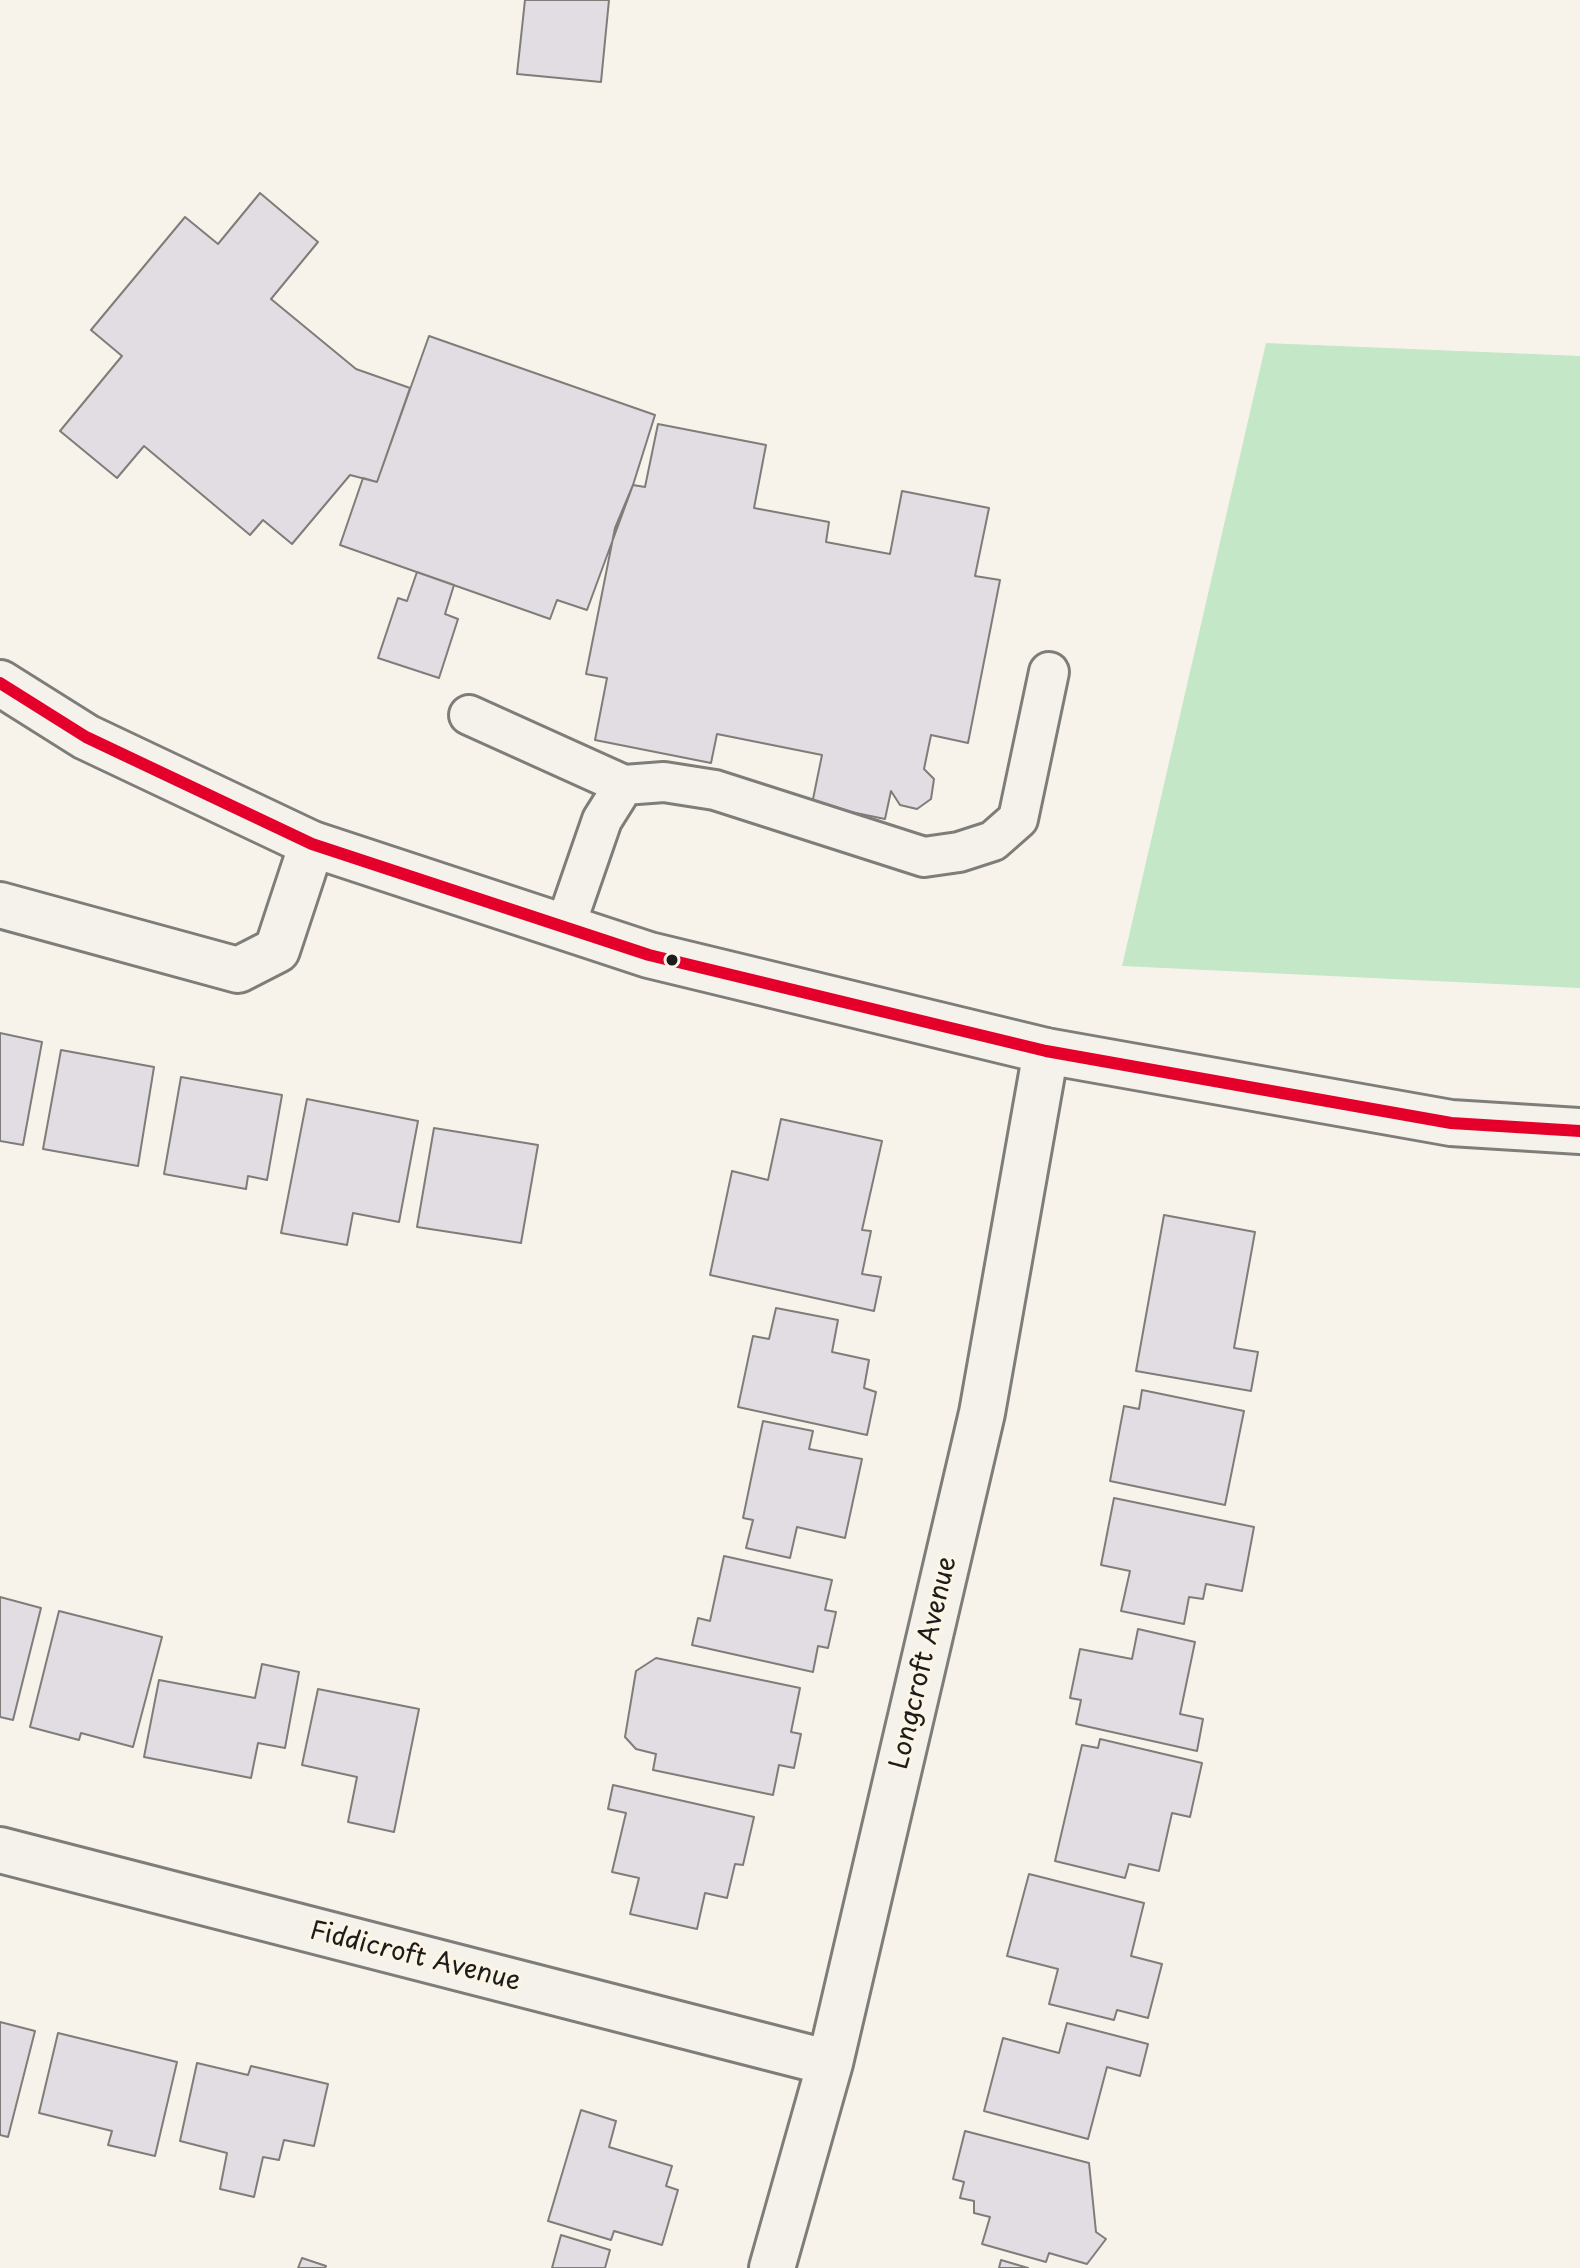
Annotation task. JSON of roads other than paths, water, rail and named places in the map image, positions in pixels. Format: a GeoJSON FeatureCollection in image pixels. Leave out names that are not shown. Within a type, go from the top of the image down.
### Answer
{"type":"FeatureCollection","features":[{"type":"Feature","properties":{"kind":"street"},"geometry":{"type":"LineString","coordinates":[[0,683],[86,737],[312,844],[649,955],[1046,1051],[1451,1123],[1580,1131]]}},
{"type":"Feature","properties":{"kind":"street"},"geometry":{"type":"LineString","coordinates":[[0,905],[238,970],[277,950],[312,844]]}},
{"type":"Feature","properties":{"kind":"street","name":"Longcroft Avenue"},"geometry":{"type":"LineString","coordinates":[[772,2268],[830,2063],[982,1413],[1046,1051]]}},
{"type":"Feature","properties":{"kind":"street","name":"Fiddicroft Avenue"},"geometry":{"type":"LineString","coordinates":[[0,1850],[830,2063]]}},
{"type":"Feature","properties":{"kind":"lane"},"geometry":{"type":"LineString","coordinates":[[469,715],[624,785],[664,782],[715,790],[924,857],[959,852],[993,841],[1018,819],[1049,672]]}},
{"type":"Feature","properties":{"kind":"lane"},"geometry":{"type":"LineString","coordinates":[[565,927],[602,820],[624,785]]}}]}
